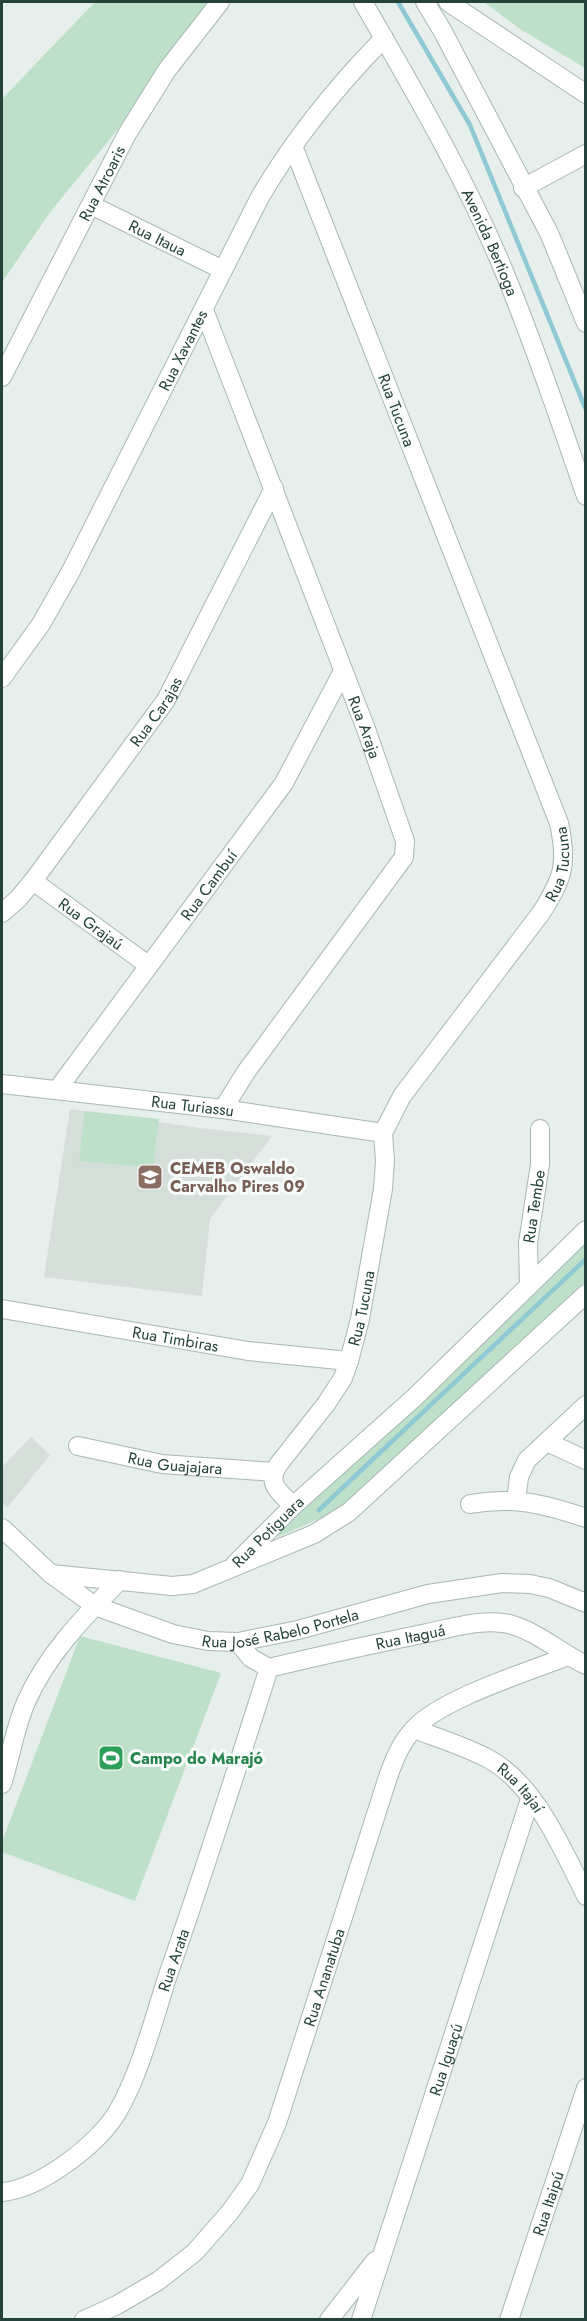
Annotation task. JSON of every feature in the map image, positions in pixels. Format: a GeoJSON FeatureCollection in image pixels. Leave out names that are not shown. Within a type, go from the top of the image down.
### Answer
{"type":"FeatureCollection","features":[{"type":"Feature","properties":{"kind":"street","name":"Rua Atroaris"},"geometry":{"type":"LineString","coordinates":[[2,377],[127,134],[167,70],[220,2]]}},
{"type":"Feature","properties":{"kind":"street","name":"Avenida Bertioga"},"geometry":{"type":"LineString","coordinates":[[363,2],[466,190],[508,280],[541,366],[585,496]]}},
{"type":"Feature","properties":{"kind":"street"},"geometry":{"type":"LineString","coordinates":[[424,2],[442,30],[523,188],[549,233],[585,323]]}},
{"type":"Feature","properties":{"kind":"street"},"geometry":{"type":"LineString","coordinates":[[448,2],[585,94]]}},
{"type":"Feature","properties":{"kind":"street","name":"Rua Xavantes"},"geometry":{"type":"LineString","coordinates":[[2,678],[41,624],[71,571],[260,197],[293,146],[330,97],[384,38]]}},
{"type":"Feature","properties":{"kind":"street","name":"Rua Tucuna"},"geometry":{"type":"LineString","coordinates":[[274,1472],[326,1404],[343,1378],[349,1361],[360,1319],[383,1189],[385,1161],[383,1133],[402,1096],[541,913],[556,889],[563,868],[564,847],[559,823],[293,146]]}},
{"type":"Feature","properties":{"kind":"street"},"geometry":{"type":"LineString","coordinates":[[523,188],[585,154]]}},
{"type":"Feature","properties":{"kind":"street","name":"Rua Itaua"},"geometry":{"type":"LineString","coordinates":[[91,205],[223,270]]}},
{"type":"Feature","properties":{"kind":"street","name":"Rua Araja"},"geometry":{"type":"LineString","coordinates":[[204,310],[344,671],[405,841],[404,856],[246,1072],[223,1109]]}},
{"type":"Feature","properties":{"kind":"street","name":"Rua Carajas"},"geometry":{"type":"LineString","coordinates":[[2,913],[33,881],[166,700],[274,488]]}},
{"type":"Feature","properties":{"kind":"street","name":"Rua Cambuí"},"geometry":{"type":"LineString","coordinates":[[57,1090],[284,783],[344,671]]}},
{"type":"Feature","properties":{"kind":"street","name":"Rua Grajaú"},"geometry":{"type":"LineString","coordinates":[[33,881],[148,965]]}},
{"type":"Feature","properties":{"kind":"street","name":"Rua Turiassu"},"geometry":{"type":"LineString","coordinates":[[2,1084],[223,1109],[383,1133]]}},
{"type":"Feature","properties":{"kind":"street","name":"Rua Tembe"},"geometry":{"type":"LineString","coordinates":[[529,1284],[528,1243],[540,1164],[540,1129]]}},
{"type":"Feature","properties":{"kind":"street","name":"Rua Potiguara"},"geometry":{"type":"LineString","coordinates":[[230,1569],[293,1506],[415,1397],[585,1230]]}},
{"type":"Feature","properties":{"kind":"street","name":"Rua Potiguara"},"geometry":{"type":"LineString","coordinates":[[230,1569],[314,1534],[349,1512],[585,1294]]}},
{"type":"Feature","properties":{"kind":"street","name":"Rua Timbiras"},"geometry":{"type":"LineString","coordinates":[[2,1310],[248,1351],[349,1361]]}},
{"type":"Feature","properties":{"kind":"street"},"geometry":{"type":"LineString","coordinates":[[516,1500],[519,1477],[527,1460],[585,1405]]}},
{"type":"Feature","properties":{"kind":"street"},"geometry":{"type":"LineString","coordinates":[[547,1442],[585,1460]]}},
{"type":"Feature","properties":{"kind":"street","name":"Rua Guajajara"},"geometry":{"type":"LineString","coordinates":[[78,1446],[162,1464],[274,1472]]}},
{"type":"Feature","properties":{"kind":"street"},"geometry":{"type":"LineString","coordinates":[[274,1472],[274,1486],[293,1506]]}},
{"type":"Feature","properties":{"kind":"street"},"geometry":{"type":"LineString","coordinates":[[471,1504],[495,1500],[516,1500],[535,1503],[585,1518]]}},
{"type":"Feature","properties":{"kind":"street","name":"Rua José Rabelo Portela"},"geometry":{"type":"LineString","coordinates":[[2,1528],[51,1574],[95,1606],[173,1634],[208,1641],[238,1642],[298,1630],[428,1594],[501,1583],[530,1584],[549,1588],[585,1603]]}},
{"type":"Feature","properties":{"kind":"street"},"geometry":{"type":"LineString","coordinates":[[51,1574],[172,1586],[193,1584],[230,1569]]}},
{"type":"Feature","properties":{"kind":"street"},"geometry":{"type":"LineString","coordinates":[[2,1784],[8,1733],[38,1678],[60,1645],[120,1580]]}},
{"type":"Feature","properties":{"kind":"street","name":"Rua Itaguá"},"geometry":{"type":"LineString","coordinates":[[270,1668],[344,1650],[486,1623],[506,1623],[530,1630],[585,1665]]}},
{"type":"Feature","properties":{"kind":"street"},"geometry":{"type":"LineString","coordinates":[[238,1642],[251,1658],[270,1668]]}},
{"type":"Feature","properties":{"kind":"street","name":"Rua Ananatuba"},"geometry":{"type":"LineString","coordinates":[[84,2319],[117,2305],[158,2281],[195,2252],[230,2212],[250,2184],[277,2123],[388,1777],[404,1742],[428,1716],[446,1706],[568,1656]]}},
{"type":"Feature","properties":{"kind":"street","name":"Rua Arata"},"geometry":{"type":"LineString","coordinates":[[2,2192],[10,2192],[41,2178],[75,2158],[101,2133],[118,2112],[133,2077],[204,1873],[270,1668]]}},
{"type":"Feature","properties":{"kind":"street","name":"Rua Itajaí"},"geometry":{"type":"LineString","coordinates":[[414,1729],[487,1758],[511,1775],[559,1842],[585,1896]]}},
{"type":"Feature","properties":{"kind":"street","name":"Rua Iguaçú"},"geometry":{"type":"LineString","coordinates":[[361,2319],[530,1799]]}},
{"type":"Feature","properties":{"kind":"street","name":"Rua Itaipú"},"geometry":{"type":"LineString","coordinates":[[509,2319],[585,2088]]}},
{"type":"Feature","properties":{"kind":"street"},"geometry":{"type":"LineString","coordinates":[[329,2319],[381,2253]]}},
{"type":"Feature","properties":{"kind":"shaded area","name":"CEMEB Oswaldo Carvalho Pires 09"},"geometry":{"type":"Polygon","coordinates":[[[70,1109],[272,1136],[210,1219],[202,1296],[44,1277],[70,1109]]]}},
{"type":"Feature","properties":{"kind":"shaded area"},"geometry":{"type":"Polygon","coordinates":[[[31,1437],[50,1455],[7,1508],[2,1502],[2,1467],[31,1437]]]}},
{"type":"Feature","properties":{"kind":"green space"},"geometry":{"type":"Polygon","coordinates":[[[95,2],[222,2],[51,211],[2,282],[2,99],[95,2]]]}},
{"type":"Feature","properties":{"kind":"green space"},"geometry":{"type":"Polygon","coordinates":[[[484,2],[585,2],[585,68],[520,29],[484,2]]]}},
{"type":"Feature","properties":{"kind":"green space"},"geometry":{"type":"Polygon","coordinates":[[[85,1111],[159,1119],[153,1168],[79,1161],[85,1111]]]}},
{"type":"Feature","properties":{"kind":"green space"},"geometry":{"type":"Polygon","coordinates":[[[585,1240],[585,1282],[341,1509],[278,1537],[282,1527],[585,1240]]]}},
{"type":"Feature","properties":{"kind":"green space","name":"Campo do Marajó"},"geometry":{"type":"Polygon","coordinates":[[[80,1636],[221,1673],[135,1901],[2,1852],[2,1842],[80,1636]]]}},
{"type":"Feature","properties":{"kind":"waterway"},"geometry":{"type":"LineString","coordinates":[[398,2],[470,125],[586,410]]}},
{"type":"Feature","properties":{"kind":"waterway"},"geometry":{"type":"LineString","coordinates":[[319,1510],[586,1259]]}},
{"type":"Feature","properties":{"kind":"place","name":"CEMEB Oswaldo Carvalho Pires 09"},"geometry":{"type":"Point","coordinates":[150,1177]}},
{"type":"Feature","properties":{"kind":"place","name":"Campo do Marajó"},"geometry":{"type":"Point","coordinates":[111,1758]}}]}
